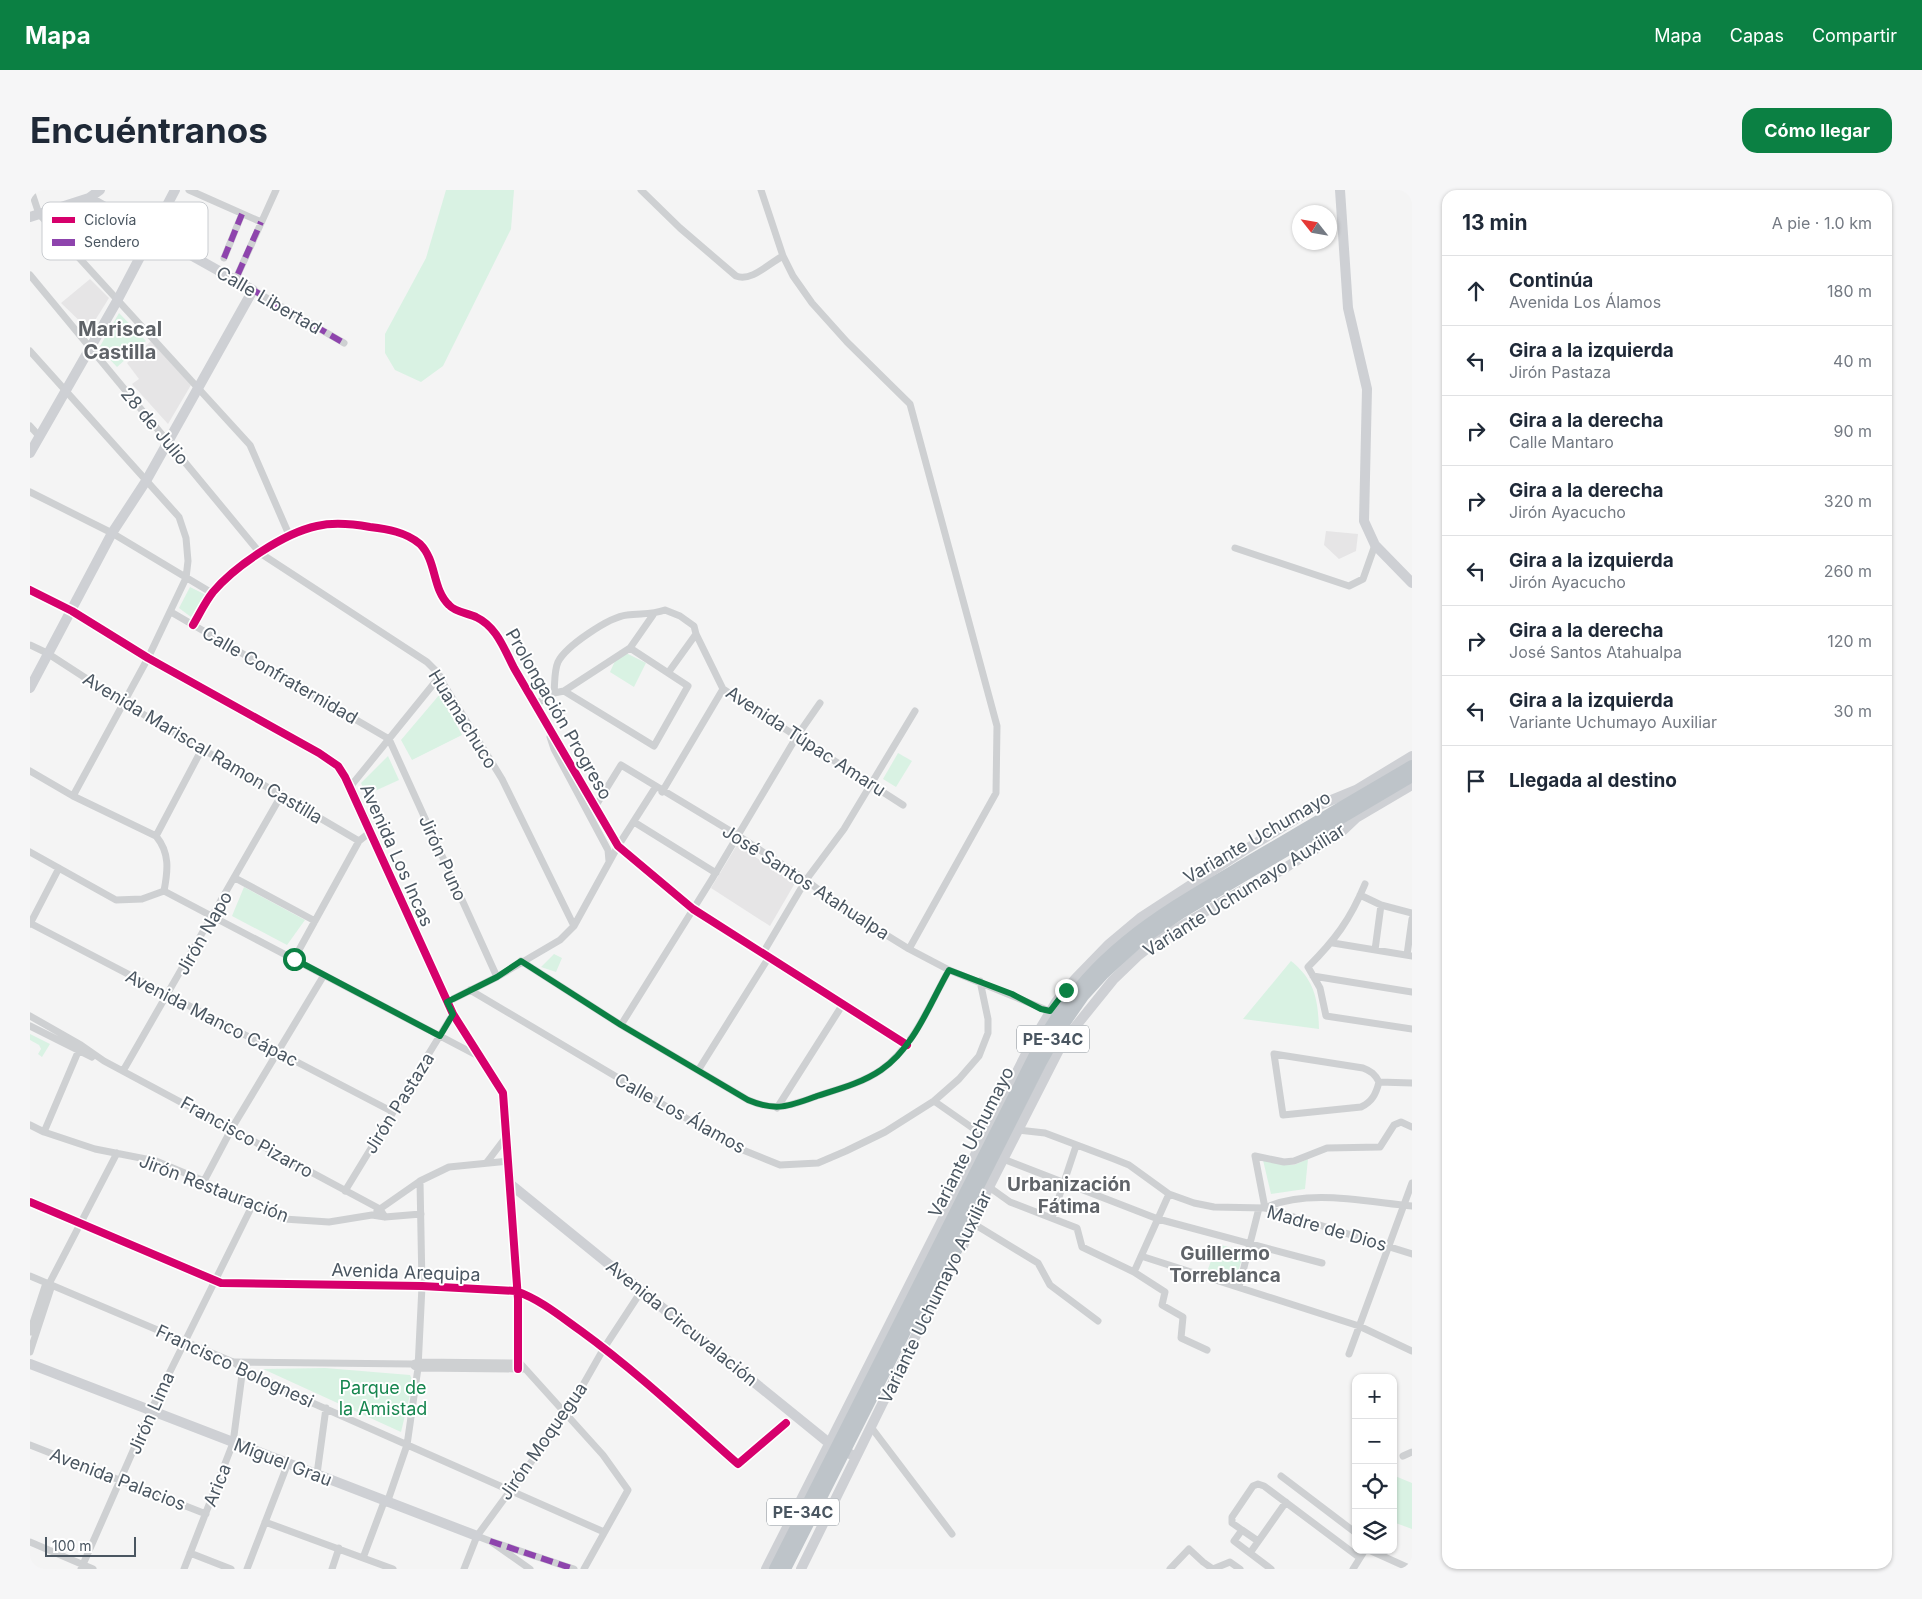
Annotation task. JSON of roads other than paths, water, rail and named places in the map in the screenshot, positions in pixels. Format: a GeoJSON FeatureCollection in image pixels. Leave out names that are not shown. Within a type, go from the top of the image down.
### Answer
{"type":"FeatureCollection","features":[{"type":"Feature","properties":{"kind":"highway","name":"Variante Uchumayo"},"geometry":{"type":"LineString","coordinates":[[845,1438],[1041,1043],[1065,1004],[1107,957],[1132,935],[1174,905],[1412,766]]}},
{"type":"Feature","properties":{"kind":"highway","name":"Variante Uchumayo"},"geometry":{"type":"LineString","coordinates":[[775,1569],[833,1453],[845,1438],[983,1187],[1044,1055],[1083,996],[1104,973],[1139,941],[1208,897],[1412,776]]}},
{"type":"Feature","properties":{"kind":"highway"},"geometry":{"type":"LineString","coordinates":[[1226,875],[1248,856],[1356,790]]}},
{"type":"Feature","properties":{"kind":"highway"},"geometry":{"type":"LineString","coordinates":[[1208,897],[1217,896],[1250,881],[1356,818]]}},
{"type":"Feature","properties":{"kind":"highway"},"geometry":{"type":"LineString","coordinates":[[919,1328],[983,1187]]}},
{"type":"Feature","properties":{"kind":"highway","name":"Variante Uchumayo"},"geometry":{"type":"LineString","coordinates":[[785,1569],[833,1453]]}},
{"type":"Feature","properties":{"kind":"street"},"geometry":{"type":"LineString","coordinates":[[31,190],[35,216]]}},
{"type":"Feature","properties":{"kind":"street"},"geometry":{"type":"LineString","coordinates":[[188,190],[261,222]]}},
{"type":"Feature","properties":{"kind":"street"},"geometry":{"type":"LineString","coordinates":[[238,274],[276,190]]}},
{"type":"Feature","properties":{"kind":"street"},"geometry":{"type":"LineString","coordinates":[[641,190],[680,228],[736,276],[743,279],[750,277],[783,256]]}},
{"type":"Feature","properties":{"kind":"street"},"geometry":{"type":"LineString","coordinates":[[761,190],[783,256],[793,276],[812,303],[847,342],[910,404],[996,726],[996,792],[909,949]]}},
{"type":"Feature","properties":{"kind":"street"},"geometry":{"type":"LineString","coordinates":[[1340,190],[1348,308],[1367,389],[1362,512],[1364,522],[1375,545],[1412,584]]}},
{"type":"Feature","properties":{"kind":"street"},"geometry":{"type":"LineString","coordinates":[[71,202],[96,192]]}},
{"type":"Feature","properties":{"kind":"street","name":"Calle Libertad"},"geometry":{"type":"LineString","coordinates":[[96,192],[110,202]]}},
{"type":"Feature","properties":{"kind":"street"},"geometry":{"type":"LineString","coordinates":[[224,258],[242,214]]}},
{"type":"Feature","properties":{"kind":"street"},"geometry":{"type":"LineString","coordinates":[[77,260],[250,445],[290,537]]}},
{"type":"Feature","properties":{"kind":"street"},"geometry":{"type":"LineString","coordinates":[[30,453],[139,260]]}},
{"type":"Feature","properties":{"kind":"street","name":"Calle Libertad"},"geometry":{"type":"LineString","coordinates":[[199,260],[344,343]]}},
{"type":"Feature","properties":{"kind":"street","name":"28 de Julio"},"geometry":{"type":"LineString","coordinates":[[30,275],[260,553]]}},
{"type":"Feature","properties":{"kind":"street"},"geometry":{"type":"LineString","coordinates":[[30,688],[112,533],[146,481],[253,290]]}},
{"type":"Feature","properties":{"kind":"street"},"geometry":{"type":"LineString","coordinates":[[30,351],[178,517],[186,538],[188,561],[186,578],[148,658],[73,796]]}},
{"type":"Feature","properties":{"kind":"street"},"geometry":{"type":"LineString","coordinates":[[30,426],[39,436]]}},
{"type":"Feature","properties":{"kind":"street"},"geometry":{"type":"LineString","coordinates":[[30,492],[112,533],[212,593]]}},
{"type":"Feature","properties":{"kind":"street","name":"Prolongación Progreso"},"geometry":{"type":"LineString","coordinates":[[193,625],[212,593],[237,570],[260,553],[290,537],[317,526],[349,524],[385,529],[405,535],[419,544],[434,567],[444,600],[450,607],[478,618],[491,627],[618,846],[694,909],[907,1044]]}},
{"type":"Feature","properties":{"kind":"street"},"geometry":{"type":"LineString","coordinates":[[1235,548],[1349,586],[1363,579],[1375,545]]}},
{"type":"Feature","properties":{"kind":"street","name":"Huamachuco"},"geometry":{"type":"LineString","coordinates":[[260,553],[427,662],[440,676],[502,779],[574,926]]}},
{"type":"Feature","properties":{"kind":"street","name":"Avenida Los Incas"},"geometry":{"type":"LineString","coordinates":[[30,590],[72,611],[148,658],[319,753],[338,766],[350,787],[369,833],[453,1014],[503,1093],[508,1134],[519,1366]]}},
{"type":"Feature","properties":{"kind":"street","name":"Avenida Túpac Amaru"},"geometry":{"type":"LineString","coordinates":[[554,693],[558,663],[578,641],[625,615],[653,615],[665,610],[680,616],[694,626],[696,634],[723,689],[903,804]]}},
{"type":"Feature","properties":{"kind":"street","name":"Calle Confraternidad"},"geometry":{"type":"LineString","coordinates":[[170,612],[389,739]]}},
{"type":"Feature","properties":{"kind":"street"},"geometry":{"type":"LineString","coordinates":[[536,704],[554,693],[564,691],[630,648],[653,615]]}},
{"type":"Feature","properties":{"kind":"street"},"geometry":{"type":"LineString","coordinates":[[668,673],[696,634]]}},
{"type":"Feature","properties":{"kind":"street","name":"Avenida Mariscal Ramon Castilla"},"geometry":{"type":"LineString","coordinates":[[30,645],[47,653],[124,703],[203,747],[359,841]]}},
{"type":"Feature","properties":{"kind":"street"},"geometry":{"type":"LineString","coordinates":[[564,691],[654,746],[688,686],[630,648]]}},
{"type":"Feature","properties":{"kind":"street"},"geometry":{"type":"LineString","coordinates":[[350,787],[440,676]]}},
{"type":"Feature","properties":{"kind":"street"},"geometry":{"type":"LineString","coordinates":[[447,1002],[497,977],[521,961],[560,940],[574,926],[618,846],[659,790],[723,689]]}},
{"type":"Feature","properties":{"kind":"street"},"geometry":{"type":"LineString","coordinates":[[621,1025],[716,873],[797,736],[820,703]]}},
{"type":"Feature","properties":{"kind":"street"},"geometry":{"type":"LineString","coordinates":[[699,1069],[766,955],[806,880],[844,829],[915,710]]}},
{"type":"Feature","properties":{"kind":"street","name":"Prolongación Progreso"},"geometry":{"type":"LineString","coordinates":[[546,724],[554,749],[608,850],[610,859],[602,878]]}},
{"type":"Feature","properties":{"kind":"street","name":"Jirón Puno"},"geometry":{"type":"LineString","coordinates":[[389,739],[497,977]]}},
{"type":"Feature","properties":{"kind":"street"},"geometry":{"type":"LineString","coordinates":[[156,836],[203,747]]}},
{"type":"Feature","properties":{"kind":"street","name":"Variante Uchumayo Auxiliar"},"geometry":{"type":"LineString","coordinates":[[1048,1013],[1094,959],[1140,918],[1310,810],[1356,790],[1412,756]]}},
{"type":"Feature","properties":{"kind":"street","name":"José Santos Atahualpa"},"geometry":{"type":"LineString","coordinates":[[595,807],[621,765],[659,790],[737,835],[806,880],[850,912],[909,949],[949,970],[980,981],[1048,1013],[1070,1029]]}},
{"type":"Feature","properties":{"kind":"street"},"geometry":{"type":"LineString","coordinates":[[30,771],[73,796],[156,836],[162,843],[169,864],[164,891]]}},
{"type":"Feature","properties":{"kind":"street","name":"Variante Uchumayo Auxiliar"},"geometry":{"type":"LineString","coordinates":[[801,1569],[919,1328],[942,1290],[974,1224],[983,1187],[1003,1159],[1070,1029],[1113,980],[1148,948],[1188,921],[1280,871],[1338,835],[1356,818],[1412,785]]}},
{"type":"Feature","properties":{"kind":"street","name":"Jirón Napo"},"geometry":{"type":"LineString","coordinates":[[123,1071],[282,794]]}},
{"type":"Feature","properties":{"kind":"street"},"geometry":{"type":"LineString","coordinates":[[634,822],[716,873]]}},
{"type":"Feature","properties":{"kind":"street"},"geometry":{"type":"LineString","coordinates":[[294,959],[359,841],[369,833]]}},
{"type":"Feature","properties":{"kind":"street"},"geometry":{"type":"LineString","coordinates":[[30,852],[116,900],[142,900],[164,891]]}},
{"type":"Feature","properties":{"kind":"street"},"geometry":{"type":"LineString","coordinates":[[30,923],[59,868]]}},
{"type":"Feature","properties":{"kind":"street"},"geometry":{"type":"LineString","coordinates":[[235,878],[316,921]]}},
{"type":"Feature","properties":{"kind":"street"},"geometry":{"type":"LineString","coordinates":[[1365,884],[1354,911],[1333,943],[1308,968],[1323,997],[1326,1016],[1412,1029]]}},
{"type":"Feature","properties":{"kind":"street"},"geometry":{"type":"LineString","coordinates":[[164,891],[482,1058]]}},
{"type":"Feature","properties":{"kind":"street"},"geometry":{"type":"LineString","coordinates":[[1360,895],[1381,905],[1412,913]]}},
{"type":"Feature","properties":{"kind":"street"},"geometry":{"type":"LineString","coordinates":[[1375,950],[1381,905]]}},
{"type":"Feature","properties":{"kind":"street"},"geometry":{"type":"LineString","coordinates":[[1333,943],[1409,955],[1412,919]]}},
{"type":"Feature","properties":{"kind":"street","name":"Avenida Manco Cápac"},"geometry":{"type":"LineString","coordinates":[[30,923],[393,1112]]}},
{"type":"Feature","properties":{"kind":"street"},"geometry":{"type":"LineString","coordinates":[[521,961],[621,1025],[699,1069],[748,1100],[764,1107],[777,1108],[856,1084],[881,1070],[907,1044],[949,970]]}},
{"type":"Feature","properties":{"kind":"street"},"geometry":{"type":"LineString","coordinates":[[204,1181],[232,1128],[324,975]]}},
{"type":"Feature","properties":{"kind":"street"},"geometry":{"type":"LineString","coordinates":[[1313,976],[1412,992]]}},
{"type":"Feature","properties":{"kind":"street","name":"Calle Los Álamos"},"geometry":{"type":"LineString","coordinates":[[470,990],[733,1146],[780,1165],[818,1163],[885,1132],[934,1101],[959,1079],[979,1056],[985,1041],[988,1019],[980,981]]}},
{"type":"Feature","properties":{"kind":"street"},"geometry":{"type":"LineString","coordinates":[[777,1108],[843,1004]]}},
{"type":"Feature","properties":{"kind":"street","name":"Variante Uchumayo"},"geometry":{"type":"LineString","coordinates":[[766,1569],[833,1453],[984,1136],[1048,1013]]}},
{"type":"Feature","properties":{"kind":"street","name":"Jirón Pastaza"},"geometry":{"type":"LineString","coordinates":[[345,1191],[453,1014]]}},
{"type":"Feature","properties":{"kind":"street","name":"Francisco Pizarro"},"geometry":{"type":"LineString","coordinates":[[30,1016],[80,1048],[380,1209]]}},
{"type":"Feature","properties":{"kind":"street","name":"Francisco Pizarro"},"geometry":{"type":"LineString","coordinates":[[30,1026],[80,1048]]}},
{"type":"Feature","properties":{"kind":"street"},"geometry":{"type":"LineString","coordinates":[[44,1132],[80,1048]]}},
{"type":"Feature","properties":{"kind":"street"},"geometry":{"type":"LineString","coordinates":[[1274,1054],[1363,1068],[1371,1071],[1379,1082],[1373,1098],[1368,1104],[1361,1107],[1283,1114],[1274,1054]]}},
{"type":"Feature","properties":{"kind":"street"},"geometry":{"type":"LineString","coordinates":[[1379,1082],[1412,1083]]}},
{"type":"Feature","properties":{"kind":"street"},"geometry":{"type":"LineString","coordinates":[[934,1101],[984,1136]]}},
{"type":"Feature","properties":{"kind":"street"},"geometry":{"type":"LineString","coordinates":[[1239,1287],[1249,1244],[1262,1208],[1255,1156],[1284,1162],[1294,1161],[1327,1148],[1380,1146],[1394,1125],[1401,1122],[1412,1128]]}},
{"type":"Feature","properties":{"kind":"street","name":"Jirón Restauración"},"geometry":{"type":"LineString","coordinates":[[30,1125],[44,1132],[117,1153],[156,1161],[204,1181],[225,1194],[284,1219],[328,1222],[372,1215],[385,1217],[421,1214]]}},
{"type":"Feature","properties":{"kind":"street","name":"Madre de Dios"},"geometry":{"type":"LineString","coordinates":[[1018,1130],[1045,1133],[1129,1165],[1168,1194],[1194,1203],[1214,1207],[1262,1208],[1412,1254]]}},
{"type":"Feature","properties":{"kind":"street"},"geometry":{"type":"LineString","coordinates":[[487,1162],[508,1134]]}},
{"type":"Feature","properties":{"kind":"street"},"geometry":{"type":"LineString","coordinates":[[1052,1218],[1076,1146]]}},
{"type":"Feature","properties":{"kind":"street"},"geometry":{"type":"LineString","coordinates":[[30,1332],[49,1284],[117,1153]]}},
{"type":"Feature","properties":{"kind":"street"},"geometry":{"type":"LineString","coordinates":[[1003,1159],[1158,1218],[1322,1263]]}},
{"type":"Feature","properties":{"kind":"street","name":"Jirón Restauración"},"geometry":{"type":"LineString","coordinates":[[372,1215],[420,1180],[449,1167],[509,1161]]}},
{"type":"Feature","properties":{"kind":"street"},"geometry":{"type":"LineString","coordinates":[[363,1558],[407,1445],[422,1286],[420,1180]]}},
{"type":"Feature","properties":{"kind":"street"},"geometry":{"type":"LineString","coordinates":[[1349,1354],[1412,1183]]}},
{"type":"Feature","properties":{"kind":"street","name":"Avenida Circuvalación"},"geometry":{"type":"LineString","coordinates":[[510,1184],[642,1290],[833,1453],[856,1457]]}},
{"type":"Feature","properties":{"kind":"street"},"geometry":{"type":"LineString","coordinates":[[983,1187],[1010,1202],[1077,1228],[1082,1247],[1134,1272],[1165,1292],[1162,1305],[1181,1315],[1181,1338],[1207,1350]]}},
{"type":"Feature","properties":{"kind":"street"},"geometry":{"type":"LineString","coordinates":[[1134,1272],[1168,1194]]}},
{"type":"Feature","properties":{"kind":"street"},"geometry":{"type":"LineString","coordinates":[[1262,1208],[1281,1200],[1310,1197],[1412,1206]]}},
{"type":"Feature","properties":{"kind":"street","name":"Avenida Arequipa"},"geometry":{"type":"LineString","coordinates":[[30,1202],[215,1282],[422,1286],[516,1291],[549,1307],[604,1348],[738,1464],[786,1423]]}},
{"type":"Feature","properties":{"kind":"street","name":"Jirón Lima"},"geometry":{"type":"LineString","coordinates":[[82,1567],[184,1341],[252,1206]]}},
{"type":"Feature","properties":{"kind":"street"},"geometry":{"type":"LineString","coordinates":[[380,1209],[385,1217]]}},
{"type":"Feature","properties":{"kind":"street"},"geometry":{"type":"LineString","coordinates":[[974,1224],[1038,1263],[1050,1285],[1098,1321]]}},
{"type":"Feature","properties":{"kind":"street"},"geometry":{"type":"LineString","coordinates":[[1141,1256],[1359,1326],[1412,1351]]}},
{"type":"Feature","properties":{"kind":"street","name":"Francisco Bolognesi"},"geometry":{"type":"LineString","coordinates":[[30,1276],[244,1366],[326,1408],[604,1532]]}},
{"type":"Feature","properties":{"kind":"street"},"geometry":{"type":"LineString","coordinates":[[30,1352],[49,1284]]}},
{"type":"Feature","properties":{"kind":"street","name":"Jirón Moquegua"},"geometry":{"type":"LineString","coordinates":[[464,1569],[477,1536],[567,1413],[604,1348],[642,1290]]}},
{"type":"Feature","properties":{"kind":"street","name":"Miguel Grau"},"geometry":{"type":"LineString","coordinates":[[30,1364],[490,1541],[530,1569]]}},
{"type":"Feature","properties":{"kind":"street"},"geometry":{"type":"LineString","coordinates":[[244,1366],[519,1366],[528,1370],[603,1455],[628,1490],[584,1569]]}},
{"type":"Feature","properties":{"kind":"street","name":"Arica"},"geometry":{"type":"LineString","coordinates":[[184,1569],[233,1443],[244,1366]]}},
{"type":"Feature","properties":{"kind":"street"},"geometry":{"type":"LineString","coordinates":[[317,1474],[326,1408]]}},
{"type":"Feature","properties":{"kind":"street"},"geometry":{"type":"LineString","coordinates":[[871,1427],[952,1534]]}},
{"type":"Feature","properties":{"kind":"street","name":"Avenida Palacios"},"geometry":{"type":"LineString","coordinates":[[30,1445],[206,1514]]}},
{"type":"Feature","properties":{"kind":"street"},"geometry":{"type":"LineString","coordinates":[[1412,1452],[1403,1456],[1412,1457]]}},
{"type":"Feature","properties":{"kind":"street"},"geometry":{"type":"LineString","coordinates":[[247,1569],[288,1463]]}},
{"type":"Feature","properties":{"kind":"street"},"geometry":{"type":"LineString","coordinates":[[1281,1476],[1352,1529]]}},
{"type":"Feature","properties":{"kind":"street"},"geometry":{"type":"LineString","coordinates":[[1258,1541],[1231,1520],[1253,1486],[1258,1484],[1264,1486],[1360,1558]]}},
{"type":"Feature","properties":{"kind":"street"},"geometry":{"type":"LineString","coordinates":[[1250,1553],[1286,1502]]}},
{"type":"Feature","properties":{"kind":"street"},"geometry":{"type":"LineString","coordinates":[[265,1522],[339,1548],[388,1568]]}},
{"type":"Feature","properties":{"kind":"street"},"geometry":{"type":"LineString","coordinates":[[1242,1530],[1235,1542],[1272,1569]]}},
{"type":"Feature","properties":{"kind":"street"},"geometry":{"type":"LineString","coordinates":[[490,1541],[574,1569]]}},
{"type":"Feature","properties":{"kind":"street"},"geometry":{"type":"LineString","coordinates":[[30,1542],[82,1567],[93,1569]]}},
{"type":"Feature","properties":{"kind":"street"},"geometry":{"type":"LineString","coordinates":[[332,1569],[339,1548]]}},
{"type":"Feature","properties":{"kind":"street"},"geometry":{"type":"LineString","coordinates":[[1170,1569],[1189,1549],[1213,1568],[1230,1562],[1240,1569]]}},
{"type":"Feature","properties":{"kind":"street"},"geometry":{"type":"LineString","coordinates":[[190,1553],[231,1569]]}},
{"type":"Feature","properties":{"kind":"street"},"geometry":{"type":"LineString","coordinates":[[1355,1568],[1362,1554]]}},
{"type":"Feature","properties":{"kind":"street"},"geometry":{"type":"LineString","coordinates":[[1378,1554],[1411,1569]]}},
{"type":"Feature","properties":{"kind":"district","name":"Mariscal Castilla"},"geometry":{"type":"Point","coordinates":[120,340]}},
{"type":"Feature","properties":{"kind":"district","name":"Urbanización Fátima"},"geometry":{"type":"Point","coordinates":[1069,1195]}},
{"type":"Feature","properties":{"kind":"district","name":"Guillermo Torreblanca"},"geometry":{"type":"Point","coordinates":[1225,1264]}},
{"type":"Feature","properties":{"kind":"park label","name":"Parque de la Amistad"},"geometry":{"type":"Point","coordinates":[383,1397]}}]}
